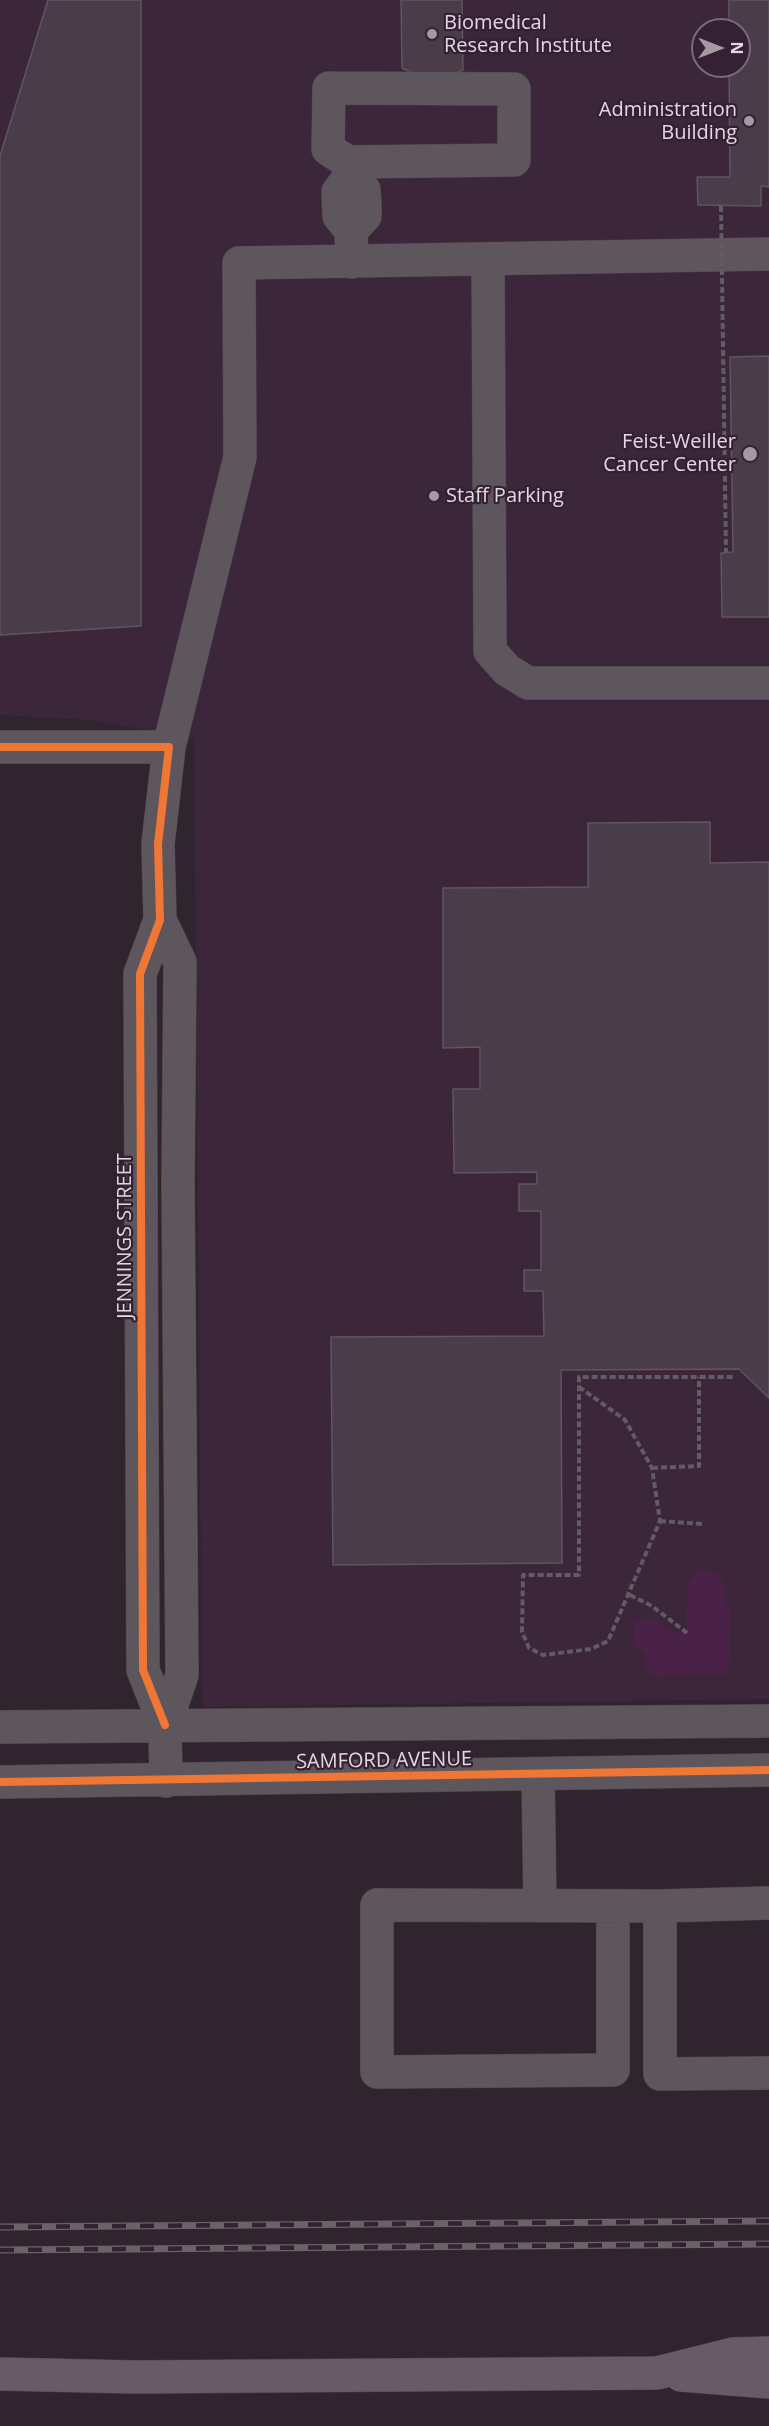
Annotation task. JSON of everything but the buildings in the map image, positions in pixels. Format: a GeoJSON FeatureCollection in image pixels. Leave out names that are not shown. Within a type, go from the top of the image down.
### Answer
{"type":"FeatureCollection","features":[{"type":"Feature","properties":{"kind":"highway"},"geometry":{"type":"LineString","coordinates":[[657,2373],[733,2354],[769,2353]]}},
{"type":"Feature","properties":{"kind":"highway"},"geometry":{"type":"LineString","coordinates":[[0,2374],[146,2377],[657,2373],[769,2382]]}},
{"type":"Feature","properties":{"kind":"street"},"geometry":{"type":"LineString","coordinates":[[349,170],[514,160],[514,89],[329,88],[328,149],[349,170],[364,190],[364,216],[352,246],[488,258],[769,254]]}},
{"type":"Feature","properties":{"kind":"street","name":"JENNINGS STREET"},"geometry":{"type":"LineString","coordinates":[[165,1725],[143,1670],[140,974],[159,920],[158,844],[169,747],[240,457],[239,262],[352,246]]}},
{"type":"Feature","properties":{"kind":"street"},"geometry":{"type":"LineString","coordinates":[[488,258],[490,651],[507,670],[528,683],[769,683]]}},
{"type":"Feature","properties":{"kind":"street"},"geometry":{"type":"LineString","coordinates":[[0,747],[169,747]]}},
{"type":"Feature","properties":{"kind":"street","name":"JENNINGS STREET"},"geometry":{"type":"LineString","coordinates":[[159,920],[180,962],[178,1183],[182,1675],[165,1725],[165,1781]]}},
{"type":"Feature","properties":{"kind":"street"},"geometry":{"type":"LineString","coordinates":[[141,1180],[178,1183]]}},
{"type":"Feature","properties":{"kind":"street","name":"SAMFORD AVENUE"},"geometry":{"type":"LineString","coordinates":[[0,1726],[769,1721]]}},
{"type":"Feature","properties":{"kind":"street","name":"SAMFORD AVENUE"},"geometry":{"type":"LineString","coordinates":[[0,1782],[769,1770]]}},
{"type":"Feature","properties":{"kind":"street"},"geometry":{"type":"LineString","coordinates":[[538,1774],[540,1905]]}},
{"type":"Feature","properties":{"kind":"street"},"geometry":{"type":"LineString","coordinates":[[613,1906],[613,2070],[376,2072],[376,1905],[660,1906],[769,1903]]}},
{"type":"Feature","properties":{"kind":"street"},"geometry":{"type":"LineString","coordinates":[[660,1906],[660,2074],[769,2073]]}},
{"type":"Feature","properties":{"kind":"street"},"geometry":{"type":"LineString","coordinates":[[613,1998],[660,1997]]}},
{"type":"Feature","properties":{"kind":"path"},"geometry":{"type":"LineString","coordinates":[[721,206],[726,552]]}},
{"type":"Feature","properties":{"kind":"path"},"geometry":{"type":"LineString","coordinates":[[579,1387],[625,1420],[652,1468],[660,1521],[608,1641],[591,1649],[543,1654],[530,1648],[522,1632],[523,1575],[579,1575],[579,1387],[579,1377],[735,1377]]}},
{"type":"Feature","properties":{"kind":"path"},"geometry":{"type":"LineString","coordinates":[[652,1468],[699,1466],[699,1377]]}},
{"type":"Feature","properties":{"kind":"path"},"geometry":{"type":"LineString","coordinates":[[660,1521],[703,1524]]}},
{"type":"Feature","properties":{"kind":"path"},"geometry":{"type":"LineString","coordinates":[[630,1594],[652,1606],[687,1633]]}},
{"type":"Feature","properties":{"kind":"shaded area"},"geometry":{"type":"Polygon","coordinates":[[[0,0],[769,0],[769,1699],[202,1707],[194,738],[89,720],[0,715],[0,0]]]}},
{"type":"Feature","properties":{"kind":"shaded area"},"geometry":{"type":"Polygon","coordinates":[[[697,1572],[716,1572],[724,1583],[724,1601],[731,1608],[729,1674],[651,1676],[645,1668],[644,1654],[633,1645],[634,1620],[654,1620],[671,1631],[686,1633],[687,1583],[697,1572]]]}},
{"type":"Feature","properties":{"kind":"railway"},"geometry":{"type":"LineString","coordinates":[[0,2227],[769,2221]]}},
{"type":"Feature","properties":{"kind":"railway"},"geometry":{"type":"LineString","coordinates":[[0,2250],[769,2244]]}},
{"type":"Feature","properties":{"kind":"cycle path"},"geometry":{"type":"LineString","coordinates":[[0,747],[169,747],[158,844],[160,920],[140,974],[143,1670],[165,1725]]}},
{"type":"Feature","properties":{"kind":"cycle path"},"geometry":{"type":"LineString","coordinates":[[0,1782],[769,1770]]}},
{"type":"Feature","properties":{"kind":"place","name":"Biomedical Research Institute"},"geometry":{"type":"Point","coordinates":[432,34]}},
{"type":"Feature","properties":{"kind":"place","name":"Administration Building"},"geometry":{"type":"Point","coordinates":[749,121]}},
{"type":"Feature","properties":{"kind":"place","name":"Feist-Weiller Cancer Center"},"geometry":{"type":"Point","coordinates":[750,454]}},
{"type":"Feature","properties":{"kind":"place","name":"Staff Parking"},"geometry":{"type":"Point","coordinates":[434,496]}}]}
